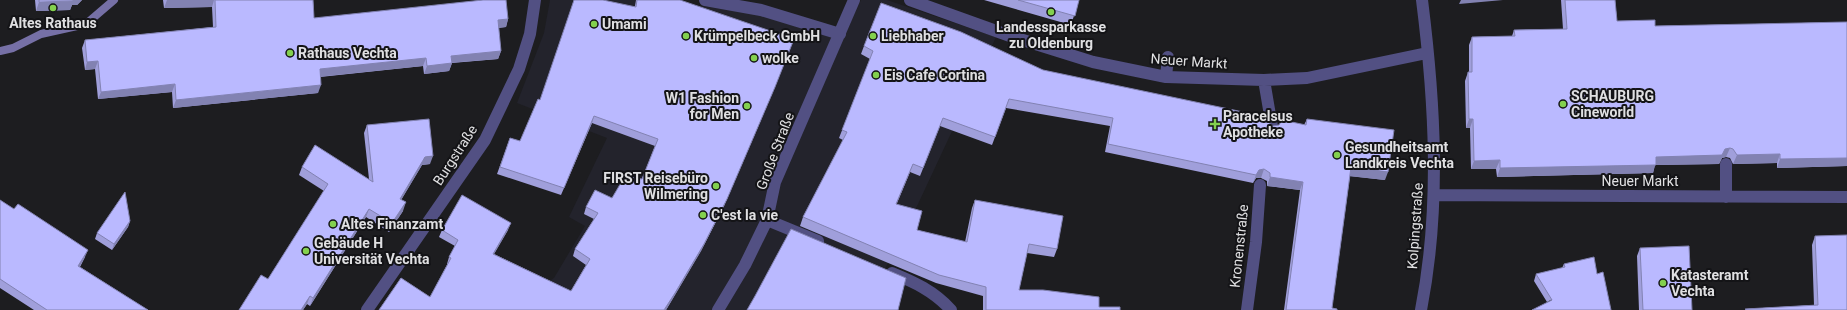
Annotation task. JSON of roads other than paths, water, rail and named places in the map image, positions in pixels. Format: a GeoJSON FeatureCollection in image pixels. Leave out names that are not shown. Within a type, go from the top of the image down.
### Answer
{"type":"FeatureCollection","features":[{"type":"Feature","properties":{"kind":"street","name":"Burgstraße"},"geometry":{"type":"LineString","coordinates":[[367,310],[485,140],[519,69],[530,34],[535,0]]}},
{"type":"Feature","properties":{"kind":"street"},"geometry":{"type":"LineString","coordinates":[[705,0],[761,10],[840,34]]}},
{"type":"Feature","properties":{"kind":"street","name":"Große Straße"},"geometry":{"type":"LineString","coordinates":[[718,310],[745,265],[767,220],[775,182],[854,0]]}},
{"type":"Feature","properties":{"kind":"street","name":"Neuer Markt"},"geometry":{"type":"LineString","coordinates":[[910,0],[1010,36],[1093,62],[1166,77],[1264,80],[1307,78],[1427,53]]}},
{"type":"Feature","properties":{"kind":"street","name":"Kolpingstraße"},"geometry":{"type":"LineString","coordinates":[[1421,310],[1426,283],[1434,195],[1434,128],[1422,0]]}},
{"type":"Feature","properties":{"kind":"street"},"geometry":{"type":"LineString","coordinates":[[1166,77],[1168,57]]}},
{"type":"Feature","properties":{"kind":"street"},"geometry":{"type":"LineString","coordinates":[[1264,80],[1272,127]]}},
{"type":"Feature","properties":{"kind":"street"},"geometry":{"type":"LineString","coordinates":[[1726,164],[1726,197]]}},
{"type":"Feature","properties":{"kind":"street","name":"Kronenstraße"},"geometry":{"type":"LineString","coordinates":[[1248,310],[1256,242],[1260,185]]}},
{"type":"Feature","properties":{"kind":"street","name":"Neuer Markt"},"geometry":{"type":"LineString","coordinates":[[1434,195],[1726,197],[1847,196]]}},
{"type":"Feature","properties":{"kind":"street"},"geometry":{"type":"LineString","coordinates":[[767,220],[830,246]]}},
{"type":"Feature","properties":{"kind":"street"},"geometry":{"type":"LineString","coordinates":[[879,267],[921,285],[941,299],[951,310]]}},
{"type":"Feature","properties":{"kind":"waterway"},"geometry":{"type":"LineString","coordinates":[[0,51],[13,48],[41,34],[86,24],[114,0]]}},
{"type":"Feature","properties":{"kind":"place","name":"Altes Rathaus"},"geometry":{"type":"Point","coordinates":[53,8]}},
{"type":"Feature","properties":{"kind":"place","name":"Landessparkasse zu Oldenburg"},"geometry":{"type":"Point","coordinates":[1051,12]}},
{"type":"Feature","properties":{"kind":"place","name":"Umami"},"geometry":{"type":"Point","coordinates":[594,24]}},
{"type":"Feature","properties":{"kind":"place","name":"Krümpelbeck GmbH"},"geometry":{"type":"Point","coordinates":[686,36]}},
{"type":"Feature","properties":{"kind":"place","name":"Liebhaber"},"geometry":{"type":"Point","coordinates":[873,36]}},
{"type":"Feature","properties":{"kind":"place","name":"Rathaus Vechta"},"geometry":{"type":"Point","coordinates":[290,53]}},
{"type":"Feature","properties":{"kind":"place","name":"wolke"},"geometry":{"type":"Point","coordinates":[754,58]}},
{"type":"Feature","properties":{"kind":"place","name":"Eis Cafe Cortina"},"geometry":{"type":"Point","coordinates":[876,75]}},
{"type":"Feature","properties":{"kind":"place","name":"SCHAUBURG Cineworld"},"geometry":{"type":"Point","coordinates":[1563,104]}},
{"type":"Feature","properties":{"kind":"place","name":"W1 Fashion for Men"},"geometry":{"type":"Point","coordinates":[747,106]}},
{"type":"Feature","properties":{"kind":"place","name":"Paracelsus Apotheke"},"geometry":{"type":"Point","coordinates":[1215,124]}},
{"type":"Feature","properties":{"kind":"place","name":"Gesundheitsamt Landkreis Vechta"},"geometry":{"type":"Point","coordinates":[1337,155]}},
{"type":"Feature","properties":{"kind":"place","name":"FIRST Reisebüro Wilmering"},"geometry":{"type":"Point","coordinates":[716,186]}},
{"type":"Feature","properties":{"kind":"place","name":"C'est la vie"},"geometry":{"type":"Point","coordinates":[703,215]}},
{"type":"Feature","properties":{"kind":"place","name":"Altes Finanzamt"},"geometry":{"type":"Point","coordinates":[333,224]}},
{"type":"Feature","properties":{"kind":"place","name":"Gebäude H Universität Vechta"},"geometry":{"type":"Point","coordinates":[306,251]}},
{"type":"Feature","properties":{"kind":"place","name":"Katasteramt Vechta"},"geometry":{"type":"Point","coordinates":[1663,283]}}]}
